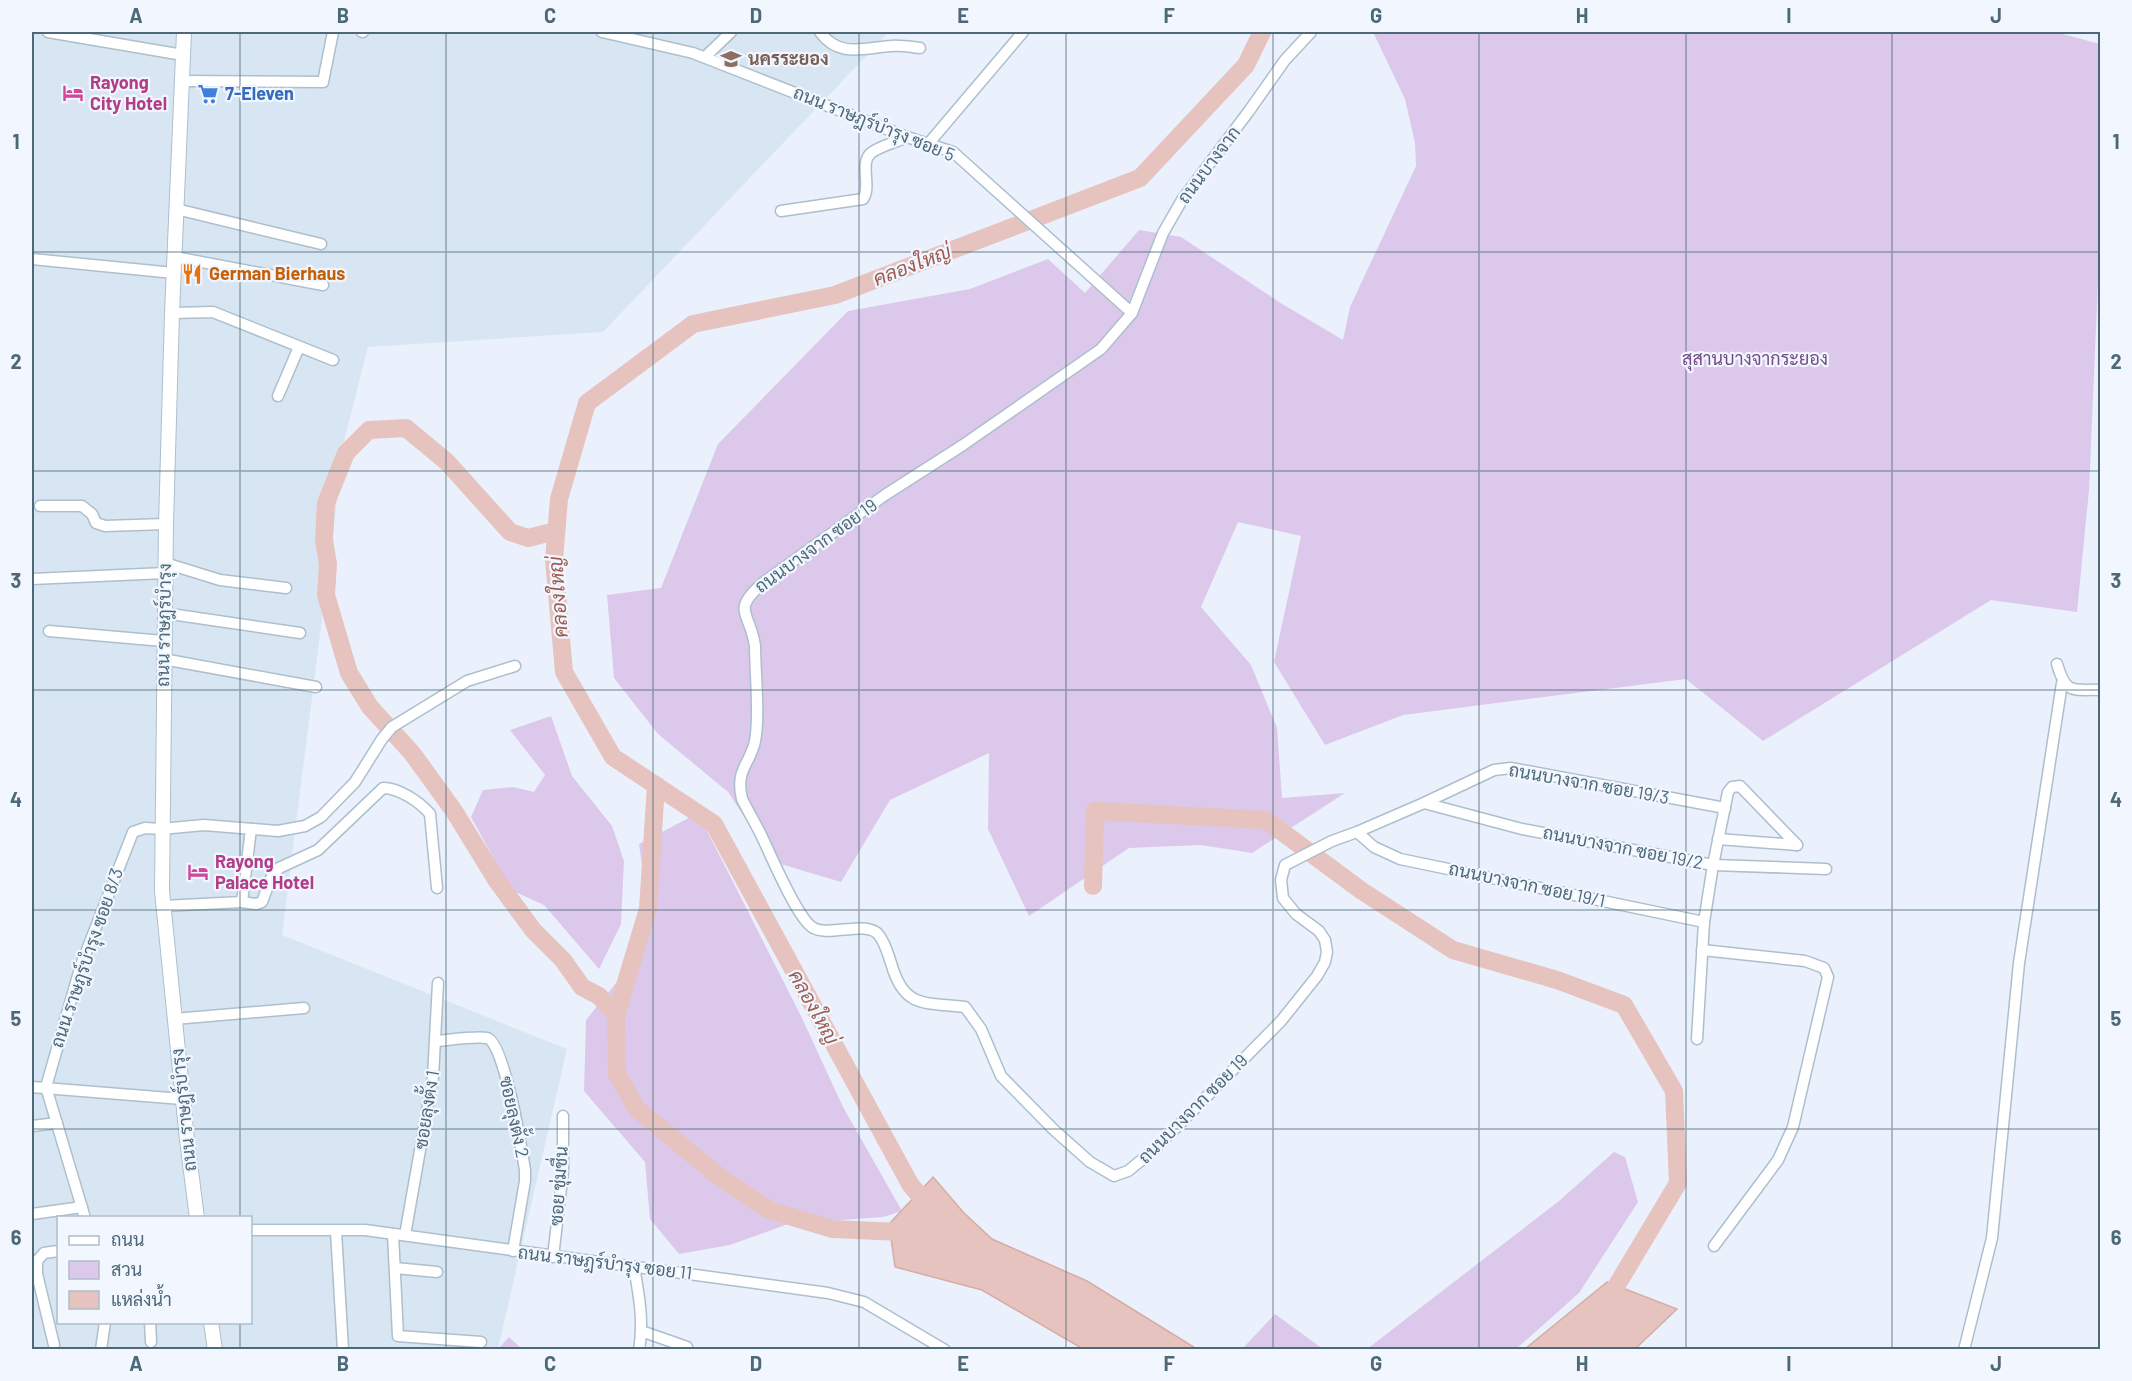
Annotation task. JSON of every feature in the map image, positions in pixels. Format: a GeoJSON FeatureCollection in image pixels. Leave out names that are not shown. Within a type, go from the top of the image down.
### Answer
{"type":"FeatureCollection","features":[{"type":"Feature","properties":{"kind":"street"},"geometry":{"type":"LineString","coordinates":[[48,32],[183,55]]}},
{"type":"Feature","properties":{"kind":"street","name":"ถนน ราษฎร์บำรุง"},"geometry":{"type":"LineString","coordinates":[[184,32],[172,313],[163,641],[161,829],[163,906],[197,1216]]}},
{"type":"Feature","properties":{"kind":"street"},"geometry":{"type":"LineString","coordinates":[[182,81],[323,82],[333,32]]}},
{"type":"Feature","properties":{"kind":"street","name":"ถนน ราษฎร์บำรุง ซอย 5"},"geometry":{"type":"LineString","coordinates":[[602,32],[705,57],[907,137],[953,152],[1132,313]]}},
{"type":"Feature","properties":{"kind":"street"},"geometry":{"type":"LineString","coordinates":[[705,57],[730,32]]}},
{"type":"Feature","properties":{"kind":"street"},"geometry":{"type":"LineString","coordinates":[[820,32],[832,45],[844,49],[893,45],[920,48]]}},
{"type":"Feature","properties":{"kind":"street"},"geometry":{"type":"LineString","coordinates":[[928,144],[1023,32]]}},
{"type":"Feature","properties":{"kind":"street","name":"ถนนบางจาก"},"geometry":{"type":"LineString","coordinates":[[1132,313],[1163,233],[1182,200],[1250,111],[1285,60],[1311,32]]}},
{"type":"Feature","properties":{"kind":"street"},"geometry":{"type":"LineString","coordinates":[[782,211],[863,199],[867,194],[868,159],[872,153],[907,137]]}},
{"type":"Feature","properties":{"kind":"street"},"geometry":{"type":"LineString","coordinates":[[176,209],[321,244]]}},
{"type":"Feature","properties":{"kind":"street"},"geometry":{"type":"LineString","coordinates":[[175,257],[323,285]]}},
{"type":"Feature","properties":{"kind":"street"},"geometry":{"type":"LineString","coordinates":[[32,259],[174,273]]}},
{"type":"Feature","properties":{"kind":"street"},"geometry":{"type":"LineString","coordinates":[[172,313],[213,312],[333,360]]}},
{"type":"Feature","properties":{"kind":"street","name":"ถนนบางจาก ซอย 19"},"geometry":{"type":"LineString","coordinates":[[1132,313],[1101,349],[963,445],[885,495],[751,593],[745,602],[743,610],[754,646],[755,734],[753,746],[740,777],[742,799],[796,907],[811,927],[819,930],[860,929],[874,931],[878,934],[887,950],[896,981],[913,1000],[965,1007],[981,1029],[1001,1076],[1053,1130],[1090,1162],[1114,1176],[1128,1172],[1154,1150],[1281,1021],[1317,976],[1327,952],[1325,940],[1319,931],[1291,909],[1281,893],[1281,880],[1285,865],[1332,841],[1424,803]]}},
{"type":"Feature","properties":{"kind":"street"},"geometry":{"type":"LineString","coordinates":[[278,396],[299,347]]}},
{"type":"Feature","properties":{"kind":"street"},"geometry":{"type":"LineString","coordinates":[[40,506],[82,506],[92,514],[96,524],[105,526],[166,524]]}},
{"type":"Feature","properties":{"kind":"street"},"geometry":{"type":"LineString","coordinates":[[32,579],[165,568],[220,580],[286,588]]}},
{"type":"Feature","properties":{"kind":"street"},"geometry":{"type":"LineString","coordinates":[[164,613],[300,633]]}},
{"type":"Feature","properties":{"kind":"street"},"geometry":{"type":"LineString","coordinates":[[49,631],[163,641]]}},
{"type":"Feature","properties":{"kind":"street"},"geometry":{"type":"LineString","coordinates":[[163,659],[316,687]]}},
{"type":"Feature","properties":{"kind":"street"},"geometry":{"type":"LineString","coordinates":[[1964,1350],[1992,1238],[2019,963],[2062,683],[2057,664]]}},
{"type":"Feature","properties":{"kind":"street","name":"ถนน ราษฎร์บำรุง ซอย 8/3"},"geometry":{"type":"LineString","coordinates":[[46,1087],[81,965],[133,832],[204,825],[251,830],[293,830],[314,822],[355,782],[382,739],[392,728],[467,681],[515,666]]}},
{"type":"Feature","properties":{"kind":"street"},"geometry":{"type":"LineString","coordinates":[[2062,683],[2070,689],[2100,690]]}},
{"type":"Feature","properties":{"kind":"street","name":"ถนนบางจาก ซอย 19/3"},"geometry":{"type":"LineString","coordinates":[[1424,803],[1494,770],[1511,768],[1725,808]]}},
{"type":"Feature","properties":{"kind":"street"},"geometry":{"type":"LineString","coordinates":[[1697,1039],[1704,922],[1718,839],[1728,792],[1732,787],[1740,786],[1797,845],[1718,839]]}},
{"type":"Feature","properties":{"kind":"street"},"geometry":{"type":"LineString","coordinates":[[163,906],[242,902],[259,904],[262,902],[271,878],[279,868],[318,850],[382,788],[388,788],[408,797],[430,814],[437,888]]}},
{"type":"Feature","properties":{"kind":"street","name":"ถนนบางจาก ซอย 19/2"},"geometry":{"type":"LineString","coordinates":[[1424,803],[1522,829],[1713,865],[1826,869]]}},
{"type":"Feature","properties":{"kind":"street"},"geometry":{"type":"LineString","coordinates":[[242,902],[251,830]]}},
{"type":"Feature","properties":{"kind":"street","name":"ถนนบางจาก ซอย 19/1"},"geometry":{"type":"LineString","coordinates":[[1357,832],[1374,847],[1400,858],[1704,922]]}},
{"type":"Feature","properties":{"kind":"street"},"geometry":{"type":"LineString","coordinates":[[1702,950],[1805,961],[1824,968],[1828,977],[1827,990],[1792,1127],[1785,1146],[1778,1160],[1714,1246]]}},
{"type":"Feature","properties":{"kind":"street","name":"ซอยลุงตั้ง 1"},"geometry":{"type":"LineString","coordinates":[[405,1236],[433,1077],[438,983]]}},
{"type":"Feature","properties":{"kind":"street"},"geometry":{"type":"LineString","coordinates":[[174,1019],[304,1008]]}},
{"type":"Feature","properties":{"kind":"street","name":"ซอยลุงตั้ง 2"},"geometry":{"type":"LineString","coordinates":[[436,1041],[487,1038],[494,1043],[500,1056],[525,1170],[513,1251]]}},
{"type":"Feature","properties":{"kind":"street"},"geometry":{"type":"LineString","coordinates":[[32,1086],[183,1099]]}},
{"type":"Feature","properties":{"kind":"street"},"geometry":{"type":"LineString","coordinates":[[32,1214],[84,1212],[46,1087]]}},
{"type":"Feature","properties":{"kind":"street","name":"ซอย ชุ่มชื่น"},"geometry":{"type":"LineString","coordinates":[[553,1257],[563,1172],[563,1116]]}},
{"type":"Feature","properties":{"kind":"street"},"geometry":{"type":"LineString","coordinates":[[32,1126],[57,1123]]}},
{"type":"Feature","properties":{"kind":"street","name":"ถนน ราษฎร์บำรุง ซอย 11"},"geometry":{"type":"LineString","coordinates":[[252,1230],[365,1230],[828,1293],[864,1302],[945,1350]]}},
{"type":"Feature","properties":{"kind":"street"},"geometry":{"type":"LineString","coordinates":[[336,1231],[343,1350]]}},
{"type":"Feature","properties":{"kind":"street"},"geometry":{"type":"LineString","coordinates":[[393,1234],[398,1336],[481,1342]]}},
{"type":"Feature","properties":{"kind":"street"},"geometry":{"type":"LineString","coordinates":[[54,1345],[37,1274],[37,1261],[44,1253],[57,1251]]}},
{"type":"Feature","properties":{"kind":"street"},"geometry":{"type":"LineString","coordinates":[[395,1268],[437,1272]]}},
{"type":"Feature","properties":{"kind":"street"},"geometry":{"type":"LineString","coordinates":[[634,1268],[641,1331],[639,1350]]}},
{"type":"Feature","properties":{"kind":"street"},"geometry":{"type":"LineString","coordinates":[[100,1350],[105,1324]]}},
{"type":"Feature","properties":{"kind":"street"},"geometry":{"type":"LineString","coordinates":[[150,1324],[151,1342]]}},
{"type":"Feature","properties":{"kind":"street"},"geometry":{"type":"LineString","coordinates":[[211,1324],[215,1350]]}},
{"type":"Feature","properties":{"kind":"street"},"geometry":{"type":"LineString","coordinates":[[641,1331],[687,1347]]}},
{"type":"Feature","properties":{"kind":"shaded area"},"geometry":{"type":"Polygon","coordinates":[[[32,32],[889,32],[603,332],[368,347],[345,437],[282,935],[567,1049],[498,1349],[32,1349],[32,32]]]}},
{"type":"Feature","properties":{"kind":"green space","name":"สุสานบางจากระยอง"},"geometry":{"type":"Polygon","coordinates":[[[1373,32],[2055,32],[2100,44],[2100,276],[2089,490],[2077,612],[1991,600],[1763,741],[1686,679],[1403,715],[1325,745],[1274,662],[1301,536],[1238,522],[1201,607],[1251,665],[1277,728],[1282,798],[1345,793],[1252,853],[1201,845],[1129,848],[1029,916],[988,829],[989,753],[890,800],[841,882],[774,862],[728,792],[658,734],[614,678],[607,595],[661,588],[718,444],[848,311],[970,289],[1048,259],[1085,293],[1139,230],[1181,237],[1279,302],[1343,340],[1350,307],[1416,166],[1415,143],[1405,99],[1373,32]]]}},
{"type":"Feature","properties":{"kind":"green space"},"geometry":{"type":"Polygon","coordinates":[[[551,716],[572,776],[612,826],[624,861],[621,924],[599,969],[544,905],[511,890],[471,817],[483,790],[513,787],[534,792],[545,775],[510,730],[551,716]]]}},
{"type":"Feature","properties":{"kind":"green space"},"geometry":{"type":"Polygon","coordinates":[[[698,813],[801,1016],[843,1107],[902,1211],[883,1217],[788,1224],[730,1245],[679,1254],[650,1219],[645,1162],[584,1091],[586,1020],[629,967],[645,937],[648,909],[639,844],[698,813]]]}},
{"type":"Feature","properties":{"kind":"green space"},"geometry":{"type":"Polygon","coordinates":[[[1614,1152],[1625,1157],[1638,1202],[1579,1293],[1516,1349],[1367,1349],[1559,1201],[1614,1152]]]}},
{"type":"Feature","properties":{"kind":"green space"},"geometry":{"type":"Polygon","coordinates":[[[1275,1314],[1323,1349],[1242,1349],[1275,1314]]]}},
{"type":"Feature","properties":{"kind":"green space"},"geometry":{"type":"Polygon","coordinates":[[[509,1337],[522,1349],[498,1349],[509,1337]]]}},
{"type":"Feature","properties":{"kind":"water"},"geometry":{"type":"Polygon","coordinates":[[[933,1177],[964,1213],[992,1239],[1087,1281],[1197,1349],[1083,1349],[982,1290],[895,1267],[889,1224],[933,1177]]]}},
{"type":"Feature","properties":{"kind":"water"},"geometry":{"type":"Polygon","coordinates":[[[1607,1282],[1677,1309],[1635,1349],[1525,1349],[1607,1282]]]}},
{"type":"Feature","properties":{"kind":"waterway","name":"คลองใหญ่"},"geometry":{"type":"LineString","coordinates":[[933,1212],[910,1184],[714,824],[613,757],[564,672],[554,560],[559,499],[587,403],[693,324],[835,295],[1140,178],[1246,65],[1262,32]]}},
{"type":"Feature","properties":{"kind":"waterway"},"geometry":{"type":"LineString","coordinates":[[556,531],[528,538],[510,532],[447,462],[406,428],[369,430],[346,453],[326,503],[324,540],[328,564],[326,595],[349,673],[370,707],[412,753],[454,811],[497,881],[533,930],[563,960],[582,987],[599,996],[616,1015]]}},
{"type":"Feature","properties":{"kind":"waterway"},"geometry":{"type":"LineString","coordinates":[[656,785],[648,909],[616,1015],[617,1074],[637,1109],[721,1178],[769,1210],[832,1229],[901,1232],[915,1235]]}},
{"type":"Feature","properties":{"kind":"waterway"},"geometry":{"type":"LineString","coordinates":[[1093,886],[1095,811],[1266,820],[1362,891],[1453,950],[1557,980],[1624,1005],[1674,1091],[1678,1183],[1605,1305]]}},
{"type":"Feature","properties":{"kind":"place","name":"นครระยอง"},"geometry":{"type":"Point","coordinates":[731,59]}},
{"type":"Feature","properties":{"kind":"place","name":"Rayong City Hotel"},"geometry":{"type":"Point","coordinates":[73,93]}},
{"type":"Feature","properties":{"kind":"place","name":"7-Eleven"},"geometry":{"type":"Point","coordinates":[208,94]}},
{"type":"Feature","properties":{"kind":"place","name":"German Bierhaus"},"geometry":{"type":"Point","coordinates":[192,274]}},
{"type":"Feature","properties":{"kind":"place","name":"Rayong Palace Hotel"},"geometry":{"type":"Point","coordinates":[198,872]}}]}
